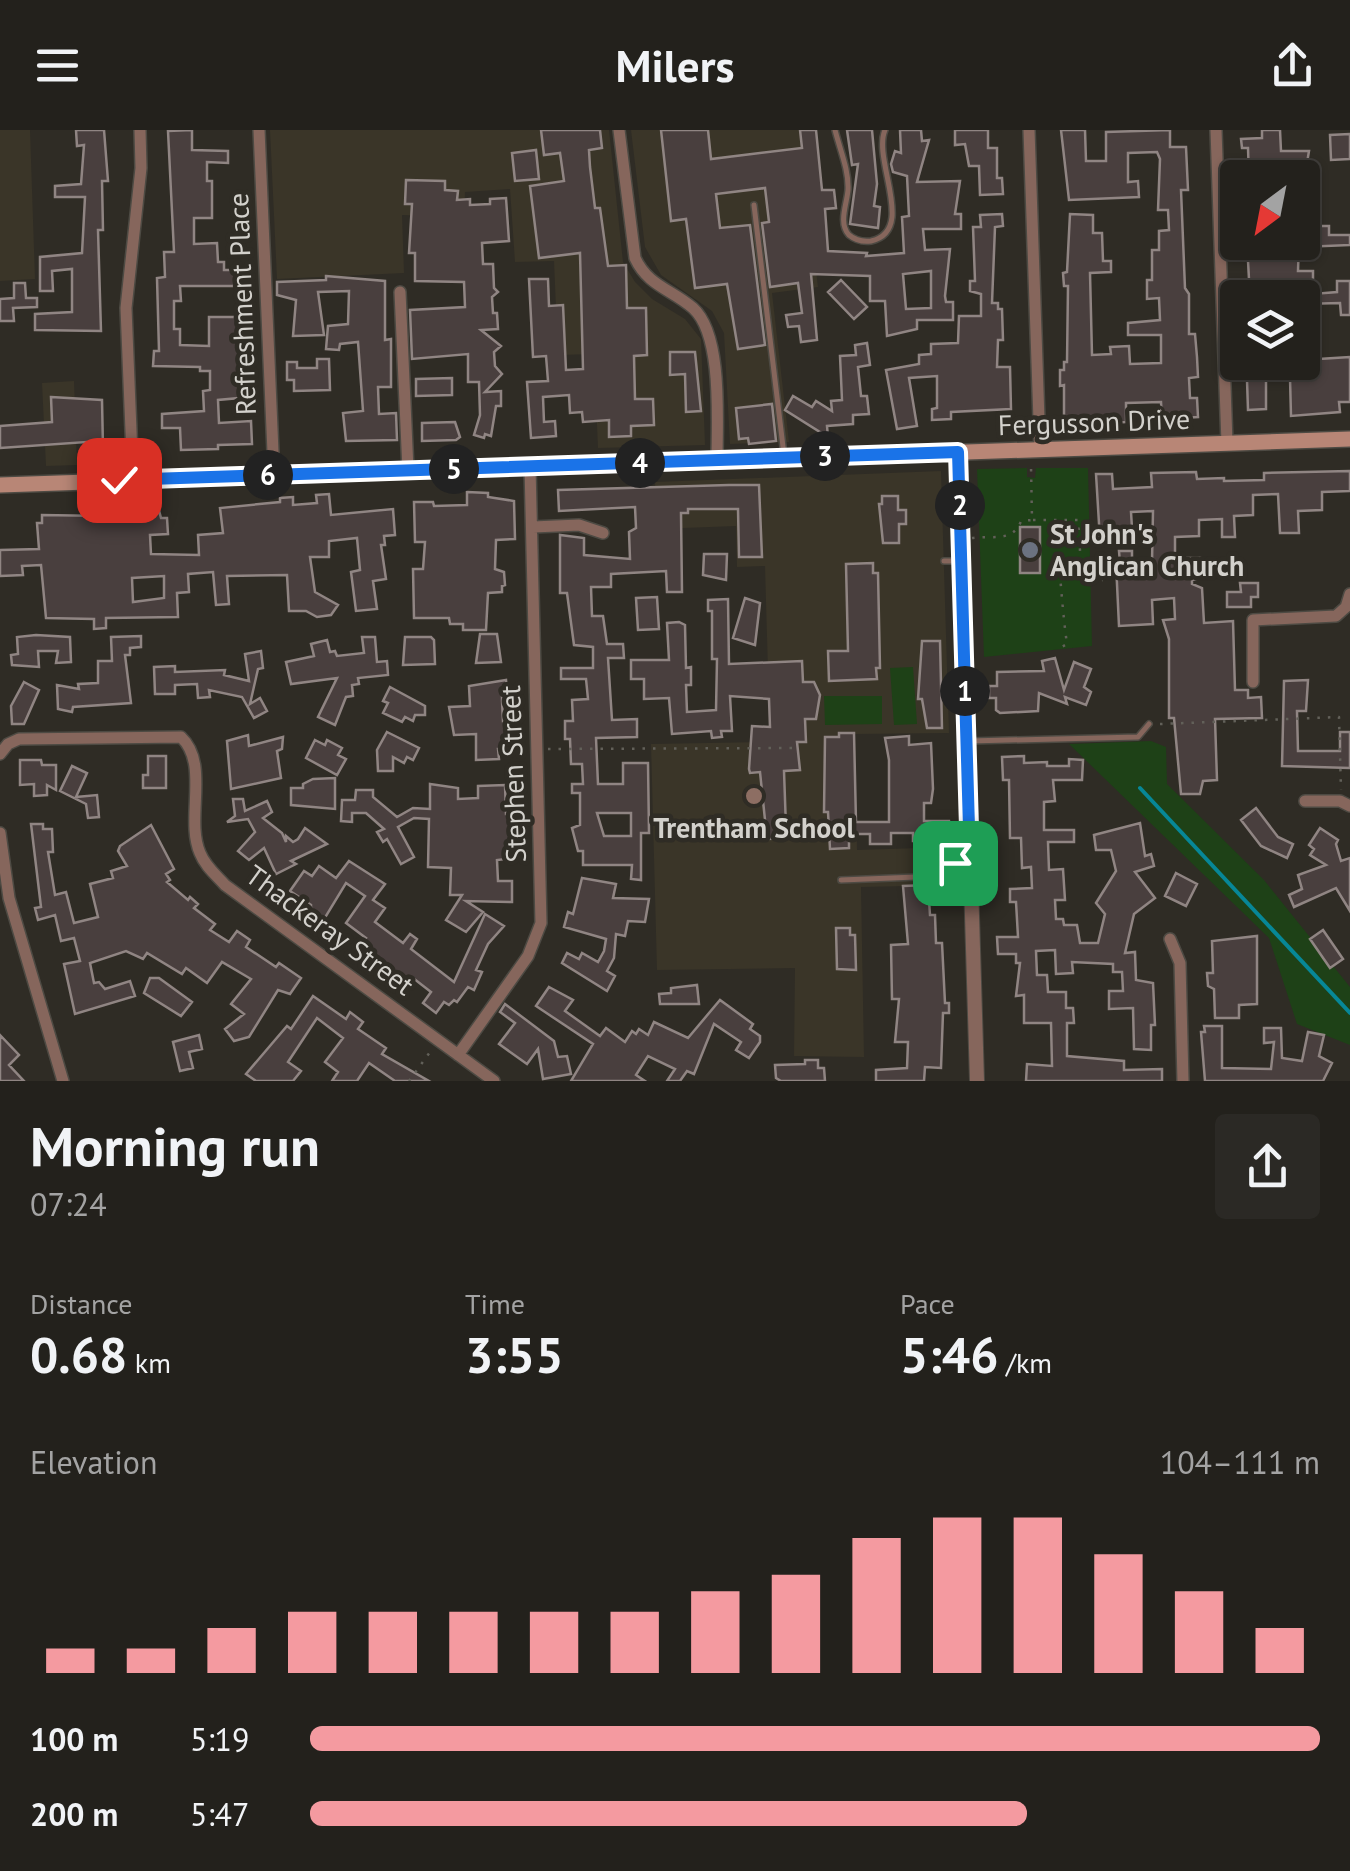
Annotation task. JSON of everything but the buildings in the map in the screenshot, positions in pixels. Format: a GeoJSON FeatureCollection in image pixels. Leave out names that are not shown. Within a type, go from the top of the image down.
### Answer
{"type":"FeatureCollection","features":[{"type":"Feature","properties":{"kind":"main road","name":"Fergusson Drive"},"geometry":{"type":"LineString","coordinates":[[0,485],[1350,439]]}},
{"type":"Feature","properties":{"kind":"street"},"geometry":{"type":"LineString","coordinates":[[132,480],[126,308],[141,168],[140,130]]}},
{"type":"Feature","properties":{"kind":"street","name":"Refreshment Place"},"geometry":{"type":"LineString","coordinates":[[260,130],[274,475]]}},
{"type":"Feature","properties":{"kind":"street"},"geometry":{"type":"LineString","coordinates":[[619,130],[635,258],[642,274],[690,305],[709,330],[718,460]]}},
{"type":"Feature","properties":{"kind":"street"},"geometry":{"type":"LineString","coordinates":[[1029,130],[1035,449]]}},
{"type":"Feature","properties":{"kind":"street"},"geometry":{"type":"LineString","coordinates":[[1216,130],[1227,442]]}},
{"type":"Feature","properties":{"kind":"street"},"geometry":{"type":"LineString","coordinates":[[400,292],[408,470]]}},
{"type":"Feature","properties":{"kind":"street"},"geometry":{"type":"LineString","coordinates":[[958,452],[977,1081]]}},
{"type":"Feature","properties":{"kind":"street","name":"Stephen Street"},"geometry":{"type":"LineString","coordinates":[[458,1055],[528,956],[541,923],[530,467]]}},
{"type":"Feature","properties":{"kind":"street"},"geometry":{"type":"LineString","coordinates":[[532,527],[579,524],[604,534]]}},
{"type":"Feature","properties":{"kind":"street"},"geometry":{"type":"LineString","coordinates":[[1254,682],[1254,620],[1336,616],[1346,607],[1350,594]]}},
{"type":"Feature","properties":{"kind":"street","name":"Thackeray Street"},"geometry":{"type":"LineString","coordinates":[[0,754],[8,744],[19,740],[174,734],[181,737],[191,748],[196,839],[210,870],[494,1081]]}},
{"type":"Feature","properties":{"kind":"street"},"geometry":{"type":"LineString","coordinates":[[1305,801],[1345,803]]}},
{"type":"Feature","properties":{"kind":"street"},"geometry":{"type":"LineString","coordinates":[[0,833],[8,898],[62,1081]]}},
{"type":"Feature","properties":{"kind":"street"},"geometry":{"type":"LineString","coordinates":[[1170,939],[1180,963],[1183,1081]]}},
{"type":"Feature","properties":{"kind":"lane"},"geometry":{"type":"LineString","coordinates":[[835,130],[848,187],[844,226],[861,242],[875,240],[885,232],[894,212],[882,164],[884,130]]}},
{"type":"Feature","properties":{"kind":"lane"},"geometry":{"type":"LineString","coordinates":[[754,204],[784,458]]}},
{"type":"Feature","properties":{"kind":"lane"},"geometry":{"type":"LineString","coordinates":[[944,561],[962,560]]}},
{"type":"Feature","properties":{"kind":"lane"},"geometry":{"type":"LineString","coordinates":[[966,741],[1138,737],[1148,724]]}},
{"type":"Feature","properties":{"kind":"lane"},"geometry":{"type":"LineString","coordinates":[[936,863],[970,868]]}},
{"type":"Feature","properties":{"kind":"lane"},"geometry":{"type":"LineString","coordinates":[[841,880],[970,868]]}},
{"type":"Feature","properties":{"kind":"path"},"geometry":{"type":"LineString","coordinates":[[1032,520],[1035,449]]}},
{"type":"Feature","properties":{"kind":"path"},"geometry":{"type":"LineString","coordinates":[[1054,520],[1060,539],[1056,554],[1067,644],[1058,649]]}},
{"type":"Feature","properties":{"kind":"path"},"geometry":{"type":"LineString","coordinates":[[961,541],[1008,537],[1021,521],[1078,520],[1082,581],[1103,580]]}},
{"type":"Feature","properties":{"kind":"path"},"geometry":{"type":"LineString","coordinates":[[1148,724],[1339,717],[1345,803]]}},
{"type":"Feature","properties":{"kind":"path"},"geometry":{"type":"LineString","coordinates":[[536,749],[798,748]]}},
{"type":"Feature","properties":{"kind":"path"},"geometry":{"type":"LineString","coordinates":[[409,1081],[430,1052]]}},
{"type":"Feature","properties":{"kind":"shaded area"},"geometry":{"type":"Polygon","coordinates":[[[0,130],[30,130],[35,279],[0,281],[0,130]]]}},
{"type":"Feature","properties":{"kind":"shaded area"},"geometry":{"type":"Polygon","coordinates":[[[270,130],[609,130],[623,262],[652,299],[685,319],[701,339],[705,445],[598,448],[594,354],[558,355],[554,261],[515,262],[510,189],[465,192],[464,217],[402,215],[404,273],[277,279],[270,130]]]}},
{"type":"Feature","properties":{"kind":"shaded area"},"geometry":{"type":"Polygon","coordinates":[[[631,130],[799,130],[818,287],[772,293],[789,442],[730,444],[724,333],[712,311],[661,275],[645,247],[631,130]]]}},
{"type":"Feature","properties":{"kind":"shaded area"},"geometry":{"type":"Polygon","coordinates":[[[74,381],[77,465],[46,466],[42,383],[74,381]]]}},
{"type":"Feature","properties":{"kind":"shaded area","name":"Trentham School"},"geometry":{"type":"Polygon","coordinates":[[[941,471],[949,733],[855,734],[857,850],[951,847],[953,885],[861,887],[864,1057],[794,1056],[795,968],[657,970],[651,744],[770,742],[765,566],[737,567],[736,526],[657,529],[655,482],[941,471]]]}},
{"type":"Feature","properties":{"kind":"green space"},"geometry":{"type":"Polygon","coordinates":[[[1027,468],[1027,477],[1035,478],[1036,468],[1088,468],[1092,646],[984,657],[977,469],[1027,468]]]}},
{"type":"Feature","properties":{"kind":"green space"},"geometry":{"type":"Polygon","coordinates":[[[913,667],[917,724],[894,725],[890,668],[913,667]]]}},
{"type":"Feature","properties":{"kind":"green space"},"geometry":{"type":"Polygon","coordinates":[[[824,696],[882,696],[882,724],[825,725],[824,696]]]}},
{"type":"Feature","properties":{"kind":"green space"},"geometry":{"type":"Polygon","coordinates":[[[1151,741],[1166,747],[1167,784],[1264,880],[1350,987],[1350,1045],[1297,1024],[1269,938],[1069,744],[1151,741]]]}},
{"type":"Feature","properties":{"kind":"waterway"},"geometry":{"type":"LineString","coordinates":[[1140,788],[1350,1013]]}},
{"type":"Feature","properties":{"kind":"place","name":"St John's Anglican Church"},"geometry":{"type":"Point","coordinates":[1030,550]}},
{"type":"Feature","properties":{"kind":"place","name":"Trentham School"},"geometry":{"type":"Point","coordinates":[754,796]}},
{"type":"Feature","properties":{"kind":"route"},"geometry":{"type":"LineString","coordinates":[[119,480],[958,452],[970,862],[955,863]]}}]}
